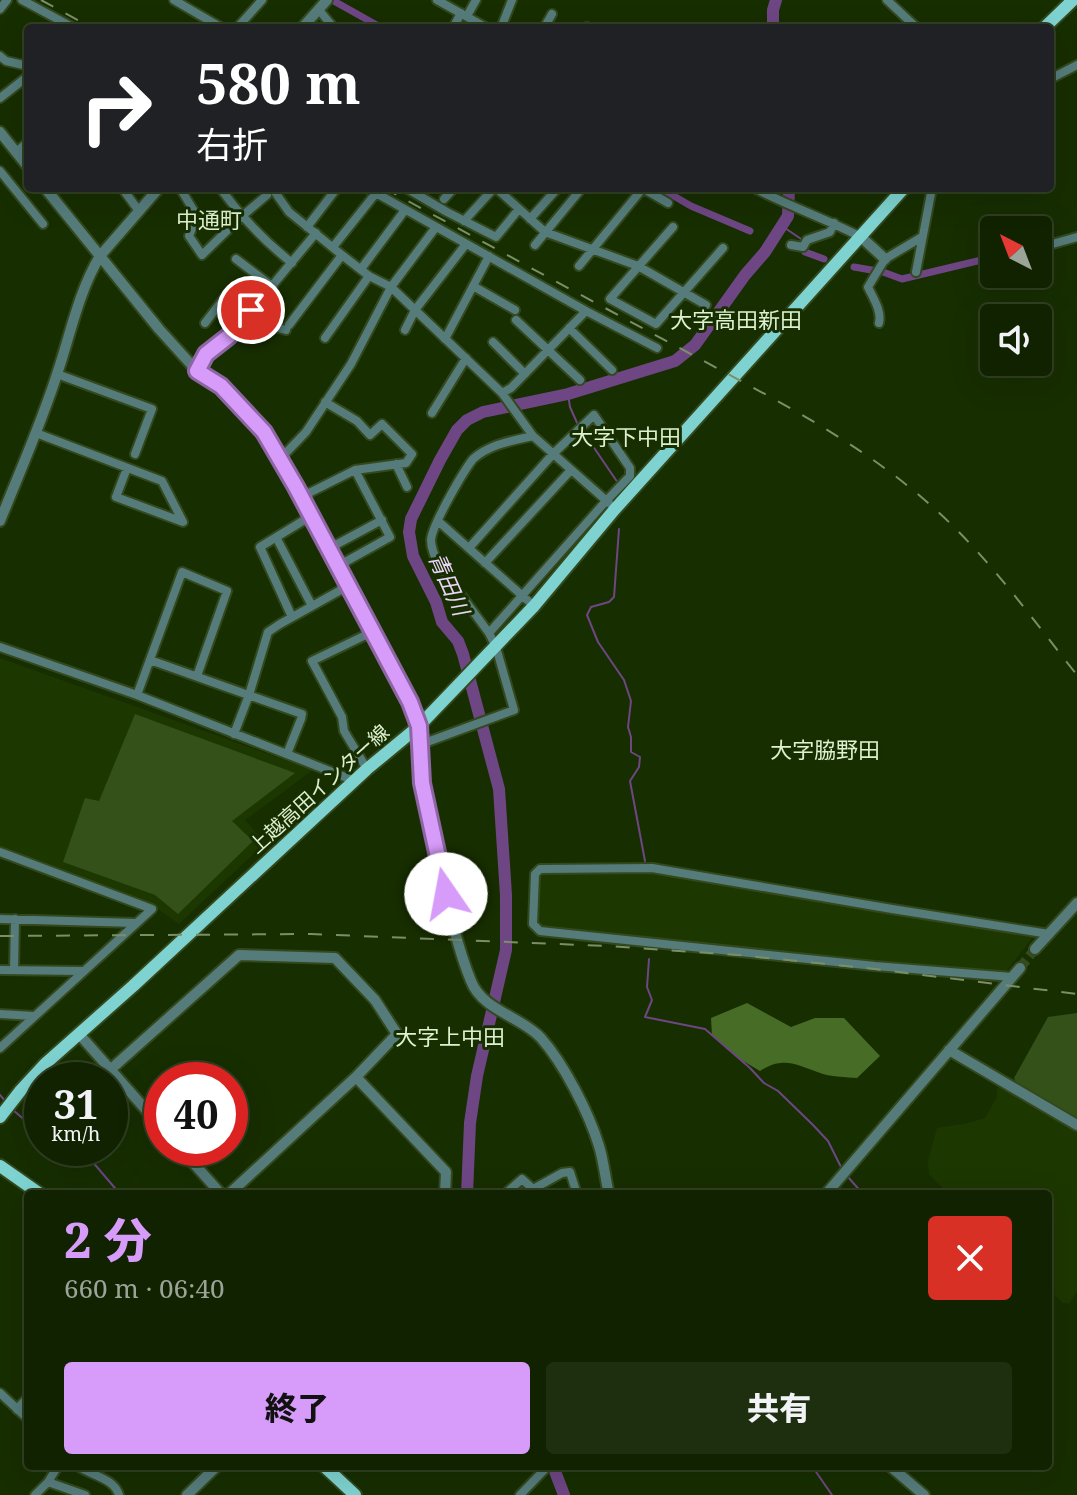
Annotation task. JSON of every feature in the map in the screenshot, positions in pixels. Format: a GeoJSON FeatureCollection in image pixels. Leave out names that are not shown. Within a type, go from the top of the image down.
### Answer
{"type":"FeatureCollection","features":[{"type":"Feature","properties":{"kind":"main road"},"geometry":{"type":"LineString","coordinates":[[1048,24],[1073,0]]}},
{"type":"Feature","properties":{"kind":"main road","name":"上越高田インター線"},"geometry":{"type":"LineString","coordinates":[[0,1117],[37,1072],[451,694],[534,606],[611,505],[900,192]]}},
{"type":"Feature","properties":{"kind":"main road"},"geometry":{"type":"LineString","coordinates":[[0,1166],[34,1190]]}},
{"type":"Feature","properties":{"kind":"main road"},"geometry":{"type":"LineString","coordinates":[[328,1470],[355,1495]]}},
{"type":"Feature","properties":{"kind":"main road"},"geometry":{"type":"LineString","coordinates":[[339,1470],[365,1495]]}},
{"type":"Feature","properties":{"kind":"street"},"geometry":{"type":"LineString","coordinates":[[0,9],[7,0]]}},
{"type":"Feature","properties":{"kind":"street"},"geometry":{"type":"LineString","coordinates":[[22,0],[67,24]]}},
{"type":"Feature","properties":{"kind":"street"},"geometry":{"type":"LineString","coordinates":[[174,0],[215,24]]}},
{"type":"Feature","properties":{"kind":"street"},"geometry":{"type":"LineString","coordinates":[[191,10],[196,0]]}},
{"type":"Feature","properties":{"kind":"street"},"geometry":{"type":"LineString","coordinates":[[241,24],[262,0]]}},
{"type":"Feature","properties":{"kind":"street"},"geometry":{"type":"LineString","coordinates":[[306,24],[327,0]]}},
{"type":"Feature","properties":{"kind":"street"},"geometry":{"type":"LineString","coordinates":[[437,0],[480,24]]}},
{"type":"Feature","properties":{"kind":"street"},"geometry":{"type":"LineString","coordinates":[[456,24],[476,0]]}},
{"type":"Feature","properties":{"kind":"street"},"geometry":{"type":"LineString","coordinates":[[503,24],[512,0]]}},
{"type":"Feature","properties":{"kind":"street"},"geometry":{"type":"LineString","coordinates":[[887,0],[913,24]]}},
{"type":"Feature","properties":{"kind":"street"},"geometry":{"type":"LineString","coordinates":[[319,10],[331,24]]}},
{"type":"Feature","properties":{"kind":"street"},"geometry":{"type":"LineString","coordinates":[[546,24],[552,14]]}},
{"type":"Feature","properties":{"kind":"street"},"geometry":{"type":"LineString","coordinates":[[0,56],[6,61],[24,65]]}},
{"type":"Feature","properties":{"kind":"street"},"geometry":{"type":"LineString","coordinates":[[1054,77],[1077,65]]}},
{"type":"Feature","properties":{"kind":"street"},"geometry":{"type":"LineString","coordinates":[[0,98],[24,79]]}},
{"type":"Feature","properties":{"kind":"street"},"geometry":{"type":"LineString","coordinates":[[0,132],[24,162]]}},
{"type":"Feature","properties":{"kind":"street"},"geometry":{"type":"LineString","coordinates":[[16,152],[24,145]]}},
{"type":"Feature","properties":{"kind":"street"},"geometry":{"type":"LineString","coordinates":[[0,171],[43,224]]}},
{"type":"Feature","properties":{"kind":"street"},"geometry":{"type":"LineString","coordinates":[[48,192],[159,329],[197,371],[221,386],[264,432],[281,458],[410,702],[419,726],[420,770],[427,811],[462,956],[474,988],[490,1003],[541,1038],[557,1059],[591,1122],[608,1190]]}},
{"type":"Feature","properties":{"kind":"street"},"geometry":{"type":"LineString","coordinates":[[125,192],[139,211]]}},
{"type":"Feature","properties":{"kind":"street"},"geometry":{"type":"LineString","coordinates":[[0,521],[36,433],[83,290],[100,256],[156,192]]}},
{"type":"Feature","properties":{"kind":"street"},"geometry":{"type":"LineString","coordinates":[[182,192],[197,216],[189,236],[202,255],[267,195],[265,192]]}},
{"type":"Feature","properties":{"kind":"street"},"geometry":{"type":"LineString","coordinates":[[223,192],[265,242],[292,263]]}},
{"type":"Feature","properties":{"kind":"street"},"geometry":{"type":"LineString","coordinates":[[275,192],[289,212],[307,227],[369,276],[391,287],[504,396],[533,436],[611,505]]}},
{"type":"Feature","properties":{"kind":"street"},"geometry":{"type":"LineString","coordinates":[[307,227],[334,192]]}},
{"type":"Feature","properties":{"kind":"street"},"geometry":{"type":"LineString","coordinates":[[333,247],[370,192]]}},
{"type":"Feature","properties":{"kind":"street"},"geometry":{"type":"LineString","coordinates":[[374,192],[657,348]]}},
{"type":"Feature","properties":{"kind":"street"},"geometry":{"type":"LineString","coordinates":[[413,192],[496,237],[519,209]]}},
{"type":"Feature","properties":{"kind":"street"},"geometry":{"type":"LineString","coordinates":[[444,199],[450,192]]}},
{"type":"Feature","properties":{"kind":"street"},"geometry":{"type":"LineString","coordinates":[[464,221],[491,192]]}},
{"type":"Feature","properties":{"kind":"street"},"geometry":{"type":"LineString","coordinates":[[500,192],[545,232],[638,266],[706,305]]}},
{"type":"Feature","properties":{"kind":"street"},"geometry":{"type":"LineString","coordinates":[[530,219],[554,192]]}},
{"type":"Feature","properties":{"kind":"street"},"geometry":{"type":"LineString","coordinates":[[535,245],[579,192]]}},
{"type":"Feature","properties":{"kind":"street"},"geometry":{"type":"LineString","coordinates":[[579,266],[640,192]]}},
{"type":"Feature","properties":{"kind":"street"},"geometry":{"type":"LineString","coordinates":[[650,192],[668,203]]}},
{"type":"Feature","properties":{"kind":"street"},"geometry":{"type":"LineString","coordinates":[[762,192],[861,237],[880,267]]}},
{"type":"Feature","properties":{"kind":"street"},"geometry":{"type":"LineString","coordinates":[[916,272],[931,192]]}},
{"type":"Feature","properties":{"kind":"street"},"geometry":{"type":"LineString","coordinates":[[361,269],[405,210]]}},
{"type":"Feature","properties":{"kind":"street"},"geometry":{"type":"LineString","coordinates":[[791,245],[803,247],[806,242],[830,232],[834,223]]}},
{"type":"Feature","properties":{"kind":"street"},"geometry":{"type":"LineString","coordinates":[[281,458],[306,432],[351,364],[391,287],[436,227]]}},
{"type":"Feature","properties":{"kind":"street"},"geometry":{"type":"LineString","coordinates":[[673,227],[610,299],[656,324],[723,248]]}},
{"type":"Feature","properties":{"kind":"street"},"geometry":{"type":"LineString","coordinates":[[197,371],[206,354],[229,336],[316,233]]}},
{"type":"Feature","properties":{"kind":"street"},"geometry":{"type":"LineString","coordinates":[[879,323],[879,312],[868,287],[880,267],[922,237]]}},
{"type":"Feature","properties":{"kind":"street"},"geometry":{"type":"LineString","coordinates":[[1052,244],[1077,237]]}},
{"type":"Feature","properties":{"kind":"street"},"geometry":{"type":"LineString","coordinates":[[405,330],[415,310],[466,244]]}},
{"type":"Feature","properties":{"kind":"street"},"geometry":{"type":"LineString","coordinates":[[244,319],[287,327],[342,255]]}},
{"type":"Feature","properties":{"kind":"street"},"geometry":{"type":"LineString","coordinates":[[445,339],[489,256]]}},
{"type":"Feature","properties":{"kind":"street"},"geometry":{"type":"LineString","coordinates":[[236,259],[273,287]]}},
{"type":"Feature","properties":{"kind":"street"},"geometry":{"type":"LineString","coordinates":[[325,338],[369,276]]}},
{"type":"Feature","properties":{"kind":"street"},"geometry":{"type":"LineString","coordinates":[[473,286],[516,315],[547,351],[580,380]]}},
{"type":"Feature","properties":{"kind":"street"},"geometry":{"type":"LineString","coordinates":[[205,323],[229,292],[251,310]]}},
{"type":"Feature","properties":{"kind":"street"},"geometry":{"type":"LineString","coordinates":[[504,396],[586,311]]}},
{"type":"Feature","properties":{"kind":"street"},"geometry":{"type":"LineString","coordinates":[[569,328],[612,370]]}},
{"type":"Feature","properties":{"kind":"street"},"geometry":{"type":"LineString","coordinates":[[493,342],[525,374]]}},
{"type":"Feature","properties":{"kind":"street"},"geometry":{"type":"LineString","coordinates":[[432,413],[466,358]]}},
{"type":"Feature","properties":{"kind":"street"},"geometry":{"type":"LineString","coordinates":[[57,374],[152,409],[135,454]]}},
{"type":"Feature","properties":{"kind":"street"},"geometry":{"type":"LineString","coordinates":[[301,497],[355,470],[406,463],[412,454],[382,424],[370,435],[357,421],[325,402]]}},
{"type":"Feature","properties":{"kind":"street"},"geometry":{"type":"LineString","coordinates":[[469,548],[553,454],[594,415],[630,468],[630,476],[611,505],[489,633]]}},
{"type":"Feature","properties":{"kind":"street"},"geometry":{"type":"LineString","coordinates":[[36,433],[162,481],[183,522],[116,497],[127,468]]}},
{"type":"Feature","properties":{"kind":"street"},"geometry":{"type":"LineString","coordinates":[[419,745],[514,710],[496,647],[434,556],[431,540],[467,467],[480,453],[494,445],[533,436]]}},
{"type":"Feature","properties":{"kind":"street"},"geometry":{"type":"LineString","coordinates":[[396,464],[407,487]]}},
{"type":"Feature","properties":{"kind":"street"},"geometry":{"type":"LineString","coordinates":[[338,566],[390,537],[355,470]]}},
{"type":"Feature","properties":{"kind":"street"},"geometry":{"type":"LineString","coordinates":[[485,563],[571,470]]}},
{"type":"Feature","properties":{"kind":"street"},"geometry":{"type":"LineString","coordinates":[[292,617],[260,547],[311,516]]}},
{"type":"Feature","properties":{"kind":"street"},"geometry":{"type":"LineString","coordinates":[[328,549],[382,520]]}},
{"type":"Feature","properties":{"kind":"street"},"geometry":{"type":"LineString","coordinates":[[438,521],[534,606]]}},
{"type":"Feature","properties":{"kind":"street"},"geometry":{"type":"LineString","coordinates":[[276,537],[312,606]]}},
{"type":"Feature","properties":{"kind":"street"},"geometry":{"type":"LineString","coordinates":[[137,695],[182,572],[227,591],[197,676]]}},
{"type":"Feature","properties":{"kind":"street"},"geometry":{"type":"LineString","coordinates":[[234,734],[268,632],[348,586]]}},
{"type":"Feature","properties":{"kind":"street"},"geometry":{"type":"LineString","coordinates":[[367,769],[344,731],[342,717],[312,661],[372,632]]}},
{"type":"Feature","properties":{"kind":"street"},"geometry":{"type":"LineString","coordinates":[[0,647],[137,695],[355,781]]}},
{"type":"Feature","properties":{"kind":"street"},"geometry":{"type":"LineString","coordinates":[[150,660],[302,714],[287,754]]}},
{"type":"Feature","properties":{"kind":"street"},"geometry":{"type":"LineString","coordinates":[[0,852],[152,909],[0,1048]]}},
{"type":"Feature","properties":{"kind":"street"},"geometry":{"type":"LineString","coordinates":[[1012,977],[540,931],[533,924],[535,874],[540,869],[652,868],[1049,934]]}},
{"type":"Feature","properties":{"kind":"street"},"geometry":{"type":"LineString","coordinates":[[1035,949],[1077,903]]}},
{"type":"Feature","properties":{"kind":"street"},"geometry":{"type":"LineString","coordinates":[[0,919],[136,923]]}},
{"type":"Feature","properties":{"kind":"street"},"geometry":{"type":"LineString","coordinates":[[14,970],[15,919]]}},
{"type":"Feature","properties":{"kind":"street"},"geometry":{"type":"LineString","coordinates":[[119,1062],[239,955],[335,958],[375,1000],[397,1034],[356,1077],[233,1190]]}},
{"type":"Feature","properties":{"kind":"street"},"geometry":{"type":"LineString","coordinates":[[829,1190],[1020,968]]}},
{"type":"Feature","properties":{"kind":"street"},"geometry":{"type":"LineString","coordinates":[[0,970],[82,971]]}},
{"type":"Feature","properties":{"kind":"street"},"geometry":{"type":"LineString","coordinates":[[0,1014],[33,1016]]}},
{"type":"Feature","properties":{"kind":"street"},"geometry":{"type":"LineString","coordinates":[[79,1034],[103,1062]]}},
{"type":"Feature","properties":{"kind":"street"},"geometry":{"type":"LineString","coordinates":[[949,1050],[1077,1125]]}},
{"type":"Feature","properties":{"kind":"street"},"geometry":{"type":"LineString","coordinates":[[356,1077],[446,1172],[445,1190]]}},
{"type":"Feature","properties":{"kind":"street"},"geometry":{"type":"LineString","coordinates":[[128,1090],[144,1108]]}},
{"type":"Feature","properties":{"kind":"street"},"geometry":{"type":"LineString","coordinates":[[196,1166],[217,1190]]}},
{"type":"Feature","properties":{"kind":"street"},"geometry":{"type":"LineString","coordinates":[[510,1190],[522,1179],[533,1189],[562,1173],[570,1172],[574,1190]]}},
{"type":"Feature","properties":{"kind":"street"},"geometry":{"type":"LineString","coordinates":[[0,1393],[24,1415]]}},
{"type":"Feature","properties":{"kind":"street"},"geometry":{"type":"LineString","coordinates":[[18,1409],[24,1403]]}},
{"type":"Feature","properties":{"kind":"street"},"geometry":{"type":"LineString","coordinates":[[35,1495],[56,1470]]}},
{"type":"Feature","properties":{"kind":"street"},"geometry":{"type":"LineString","coordinates":[[84,1470],[110,1482],[119,1495]]}},
{"type":"Feature","properties":{"kind":"street"},"geometry":{"type":"LineString","coordinates":[[187,1495],[213,1470]]}},
{"type":"Feature","properties":{"kind":"street"},"geometry":{"type":"LineString","coordinates":[[520,1495],[544,1470]]}},
{"type":"Feature","properties":{"kind":"street"},"geometry":{"type":"LineString","coordinates":[[895,1470],[924,1495]]}},
{"type":"Feature","properties":{"kind":"street"},"geometry":{"type":"LineString","coordinates":[[48,1482],[85,1495]]}},
{"type":"Feature","properties":{"kind":"shaded area"},"geometry":{"type":"Polygon","coordinates":[[[0,658],[313,770],[245,820],[265,843],[179,924],[152,905],[0,848],[0,658]]]}},
{"type":"Feature","properties":{"kind":"shaded area"},"geometry":{"type":"Polygon","coordinates":[[[135,714],[295,773],[232,821],[253,841],[178,914],[155,895],[63,862],[85,798],[99,801],[135,714]]]}},
{"type":"Feature","properties":{"kind":"shaded area"},"geometry":{"type":"Polygon","coordinates":[[[651,870],[1033,937],[1004,974],[541,929],[536,924],[540,872],[651,870]]]}},
{"type":"Feature","properties":{"kind":"shaded area"},"geometry":{"type":"Polygon","coordinates":[[[747,1003],[791,1027],[815,1018],[844,1018],[880,1056],[857,1078],[827,1075],[784,1063],[760,1071],[738,1058],[712,1036],[711,1018],[747,1003]]]}},
{"type":"Feature","properties":{"kind":"shaded area"},"geometry":{"type":"Polygon","coordinates":[[[1077,1013],[1077,1118],[1016,1083],[1014,1078],[1048,1017],[1077,1013]]]}},
{"type":"Feature","properties":{"kind":"shaded area"},"geometry":{"type":"Polygon","coordinates":[[[1000,1086],[1077,1130],[1077,1291],[1069,1304],[1063,1303],[1052,1293],[1052,1190],[944,1190],[929,1174],[928,1161],[937,1128],[985,1118],[997,1097],[1000,1086]]]}},
{"type":"Feature","properties":{"kind":"waterway"},"geometry":{"type":"LineString","coordinates":[[332,0],[375,24]]}},
{"type":"Feature","properties":{"kind":"waterway","name":"青田川"},"geometry":{"type":"LineString","coordinates":[[773,24],[776,0]]}},
{"type":"Feature","properties":{"kind":"waterway"},"geometry":{"type":"LineString","coordinates":[[667,192],[691,206],[750,231]]}},
{"type":"Feature","properties":{"kind":"waterway","name":"青田川"},"geometry":{"type":"LineString","coordinates":[[467,1190],[470,1123],[477,1076],[506,950],[499,789],[463,654],[458,641],[442,622],[436,602],[413,556],[409,532],[411,519],[440,460],[457,430],[467,420],[483,412],[568,394],[675,361],[695,345],[788,216],[789,192]]}},
{"type":"Feature","properties":{"kind":"waterway"},"geometry":{"type":"LineString","coordinates":[[782,226],[804,241]]}},
{"type":"Feature","properties":{"kind":"waterway"},"geometry":{"type":"LineString","coordinates":[[805,252],[824,259]]}},
{"type":"Feature","properties":{"kind":"waterway"},"geometry":{"type":"LineString","coordinates":[[854,267],[902,279],[980,260]]}},
{"type":"Feature","properties":{"kind":"waterway"},"geometry":{"type":"LineString","coordinates":[[568,394],[578,425]]}},
{"type":"Feature","properties":{"kind":"waterway"},"geometry":{"type":"LineString","coordinates":[[584,433],[618,483]]}},
{"type":"Feature","properties":{"kind":"waterway"},"geometry":{"type":"LineString","coordinates":[[619,529],[614,597],[609,602],[591,607],[587,615],[598,642],[624,680],[631,701],[628,727],[631,752],[640,757],[639,767],[630,781],[645,861]]}},
{"type":"Feature","properties":{"kind":"waterway"},"geometry":{"type":"LineString","coordinates":[[649,959],[647,987],[652,1000],[645,1017],[705,1029],[813,1125],[828,1141],[842,1169]]}},
{"type":"Feature","properties":{"kind":"waterway"},"geometry":{"type":"LineString","coordinates":[[0,1095],[6,1102]]}},
{"type":"Feature","properties":{"kind":"waterway"},"geometry":{"type":"LineString","coordinates":[[13,1110],[24,1119]]}},
{"type":"Feature","properties":{"kind":"waterway"},"geometry":{"type":"LineString","coordinates":[[96,1166],[117,1190]]}},
{"type":"Feature","properties":{"kind":"waterway"},"geometry":{"type":"LineString","coordinates":[[848,1177],[859,1190]]}},
{"type":"Feature","properties":{"kind":"waterway","name":"青田川"},"geometry":{"type":"LineString","coordinates":[[555,1470],[564,1495]]}},
{"type":"Feature","properties":{"kind":"waterway"},"geometry":{"type":"LineString","coordinates":[[815,1470],[832,1495]]}},
{"type":"Feature","properties":{"kind":"tunnel"},"geometry":{"type":"LineString","coordinates":[[1020,968],[1035,949]]}},
{"type":"Feature","properties":{"kind":"railway"},"geometry":{"type":"LineString","coordinates":[[41,0],[85,24]]}},
{"type":"Feature","properties":{"kind":"railway"},"geometry":{"type":"LineString","coordinates":[[391,192],[780,403],[871,458],[927,502],[968,542],[1077,675]]}},
{"type":"Feature","properties":{"kind":"railway"},"geometry":{"type":"LineString","coordinates":[[0,936],[311,934],[607,946],[866,968],[1077,994]]}},
{"type":"Feature","properties":{"kind":"district","name":"中通町"},"geometry":{"type":"Point","coordinates":[209,220]}},
{"type":"Feature","properties":{"kind":"district","name":"大字高田新田"},"geometry":{"type":"Point","coordinates":[736,320]}},
{"type":"Feature","properties":{"kind":"district","name":"大字下中田"},"geometry":{"type":"Point","coordinates":[626,437]}},
{"type":"Feature","properties":{"kind":"district","name":"大字脇野田"},"geometry":{"type":"Point","coordinates":[825,750]}},
{"type":"Feature","properties":{"kind":"district","name":"大字上中田"},"geometry":{"type":"Point","coordinates":[450,1037]}},
{"type":"Feature","properties":{"kind":"route"},"geometry":{"type":"LineString","coordinates":[[251,310],[229,336],[206,354],[197,371],[221,386],[264,432],[281,458],[410,702],[419,726],[422,783],[446,894]]}}]}
